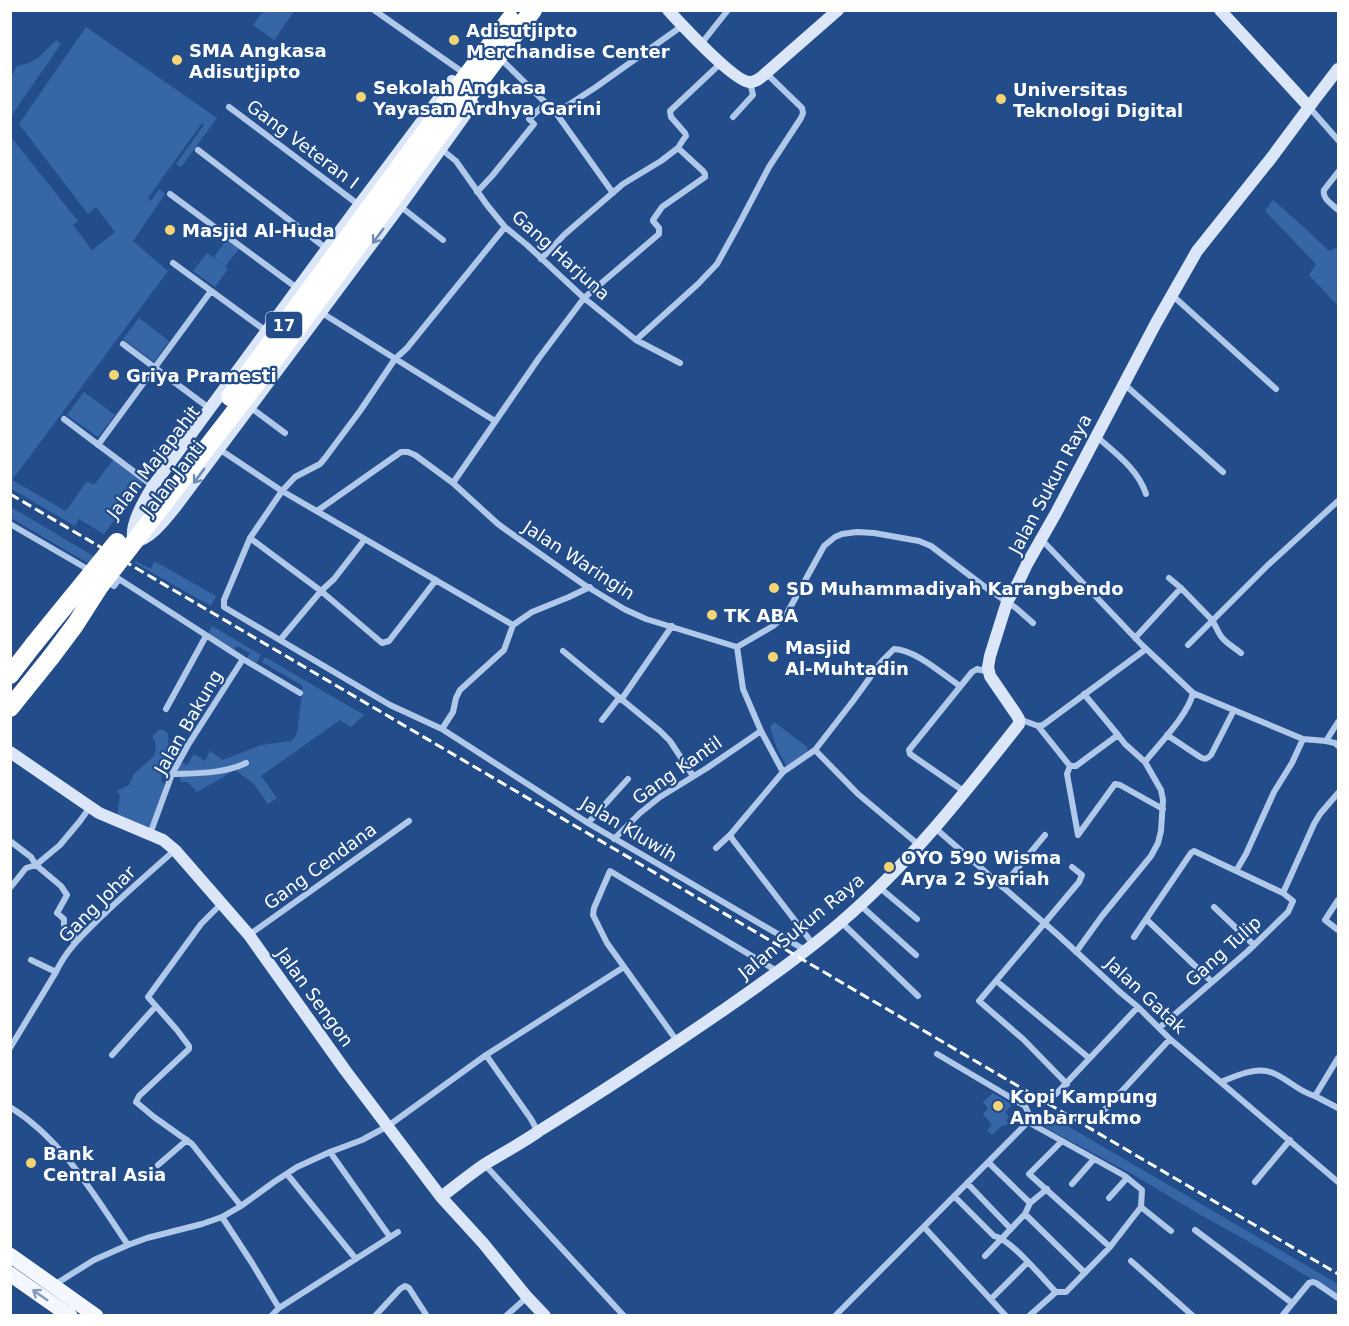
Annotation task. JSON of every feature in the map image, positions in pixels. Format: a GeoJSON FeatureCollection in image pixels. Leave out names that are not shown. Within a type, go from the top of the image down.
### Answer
{"type":"FeatureCollection","features":[{"type":"Feature","properties":{"kind":"highway","name":"Jalan Majapahit"},"geometry":{"type":"LineString","coordinates":[[10,675],[89,579],[256,363],[505,36],[517,10]]}},
{"type":"Feature","properties":{"kind":"highway","name":"Jalan Majapahit"},"geometry":{"type":"LineString","coordinates":[[505,36],[537,13]]}},
{"type":"Feature","properties":{"kind":"highway","name":"Jalan Majapahit"},"geometry":{"type":"LineString","coordinates":[[10,692],[266,371],[454,103]]}},
{"type":"Feature","properties":{"kind":"highway","name":"Jalan Majapahit"},"geometry":{"type":"LineString","coordinates":[[10,708],[75,625],[100,580]]}},
{"type":"Feature","properties":{"kind":"main road"},"geometry":{"type":"LineString","coordinates":[[10,1255],[96,1316]]}},
{"type":"Feature","properties":{"kind":"main road"},"geometry":{"type":"LineString","coordinates":[[10,1274],[70,1316]]}},
{"type":"Feature","properties":{"kind":"street"},"geometry":{"type":"LineString","coordinates":[[374,10],[461,70]]}},
{"type":"Feature","properties":{"kind":"street"},"geometry":{"type":"LineString","coordinates":[[505,36],[508,10]]}},
{"type":"Feature","properties":{"kind":"street","name":"Jalan Janti"},"geometry":{"type":"LineString","coordinates":[[508,10],[440,95],[153,486],[133,527],[134,541],[138,542],[147,538],[177,505],[322,313],[537,13]]}},
{"type":"Feature","properties":{"kind":"street"},"geometry":{"type":"LineString","coordinates":[[668,10],[721,63],[740,78],[750,82],[766,74],[838,10]]}},
{"type":"Feature","properties":{"kind":"street"},"geometry":{"type":"LineString","coordinates":[[701,45],[728,10]]}},
{"type":"Feature","properties":{"kind":"street"},"geometry":{"type":"LineString","coordinates":[[1220,10],[1338,140]]}},
{"type":"Feature","properties":{"kind":"street"},"geometry":{"type":"LineString","coordinates":[[556,113],[682,26]]}},
{"type":"Feature","properties":{"kind":"street"},"geometry":{"type":"LineString","coordinates":[[504,62],[556,113],[613,193]]}},
{"type":"Feature","properties":{"kind":"street"},"geometry":{"type":"LineString","coordinates":[[541,259],[565,234],[623,184],[678,148],[686,136],[671,117],[670,111],[721,63]]}},
{"type":"Feature","properties":{"kind":"street","name":"Jalan Sukun Raya"},"geometry":{"type":"LineString","coordinates":[[989,672],[990,656],[1007,602],[1197,251],[1272,158],[1338,69]]}},
{"type":"Feature","properties":{"kind":"street"},"geometry":{"type":"LineString","coordinates":[[636,340],[717,264],[769,167],[798,124],[803,113],[802,108],[766,74]]}},
{"type":"Feature","properties":{"kind":"street"},"geometry":{"type":"LineString","coordinates":[[733,117],[752,97],[750,82]]}},
{"type":"Feature","properties":{"kind":"street"},"geometry":{"type":"LineString","coordinates":[[477,192],[534,124],[529,119],[546,103]]}},
{"type":"Feature","properties":{"kind":"street","name":"Gang Veteran I"},"geometry":{"type":"LineString","coordinates":[[229,107],[358,205]]}},
{"type":"Feature","properties":{"kind":"street"},"geometry":{"type":"LineString","coordinates":[[453,483],[539,358],[584,298],[659,234],[659,228],[653,220],[662,207],[706,176],[678,148]]}},
{"type":"Feature","properties":{"kind":"street","name":"Gang Harjuna"},"geometry":{"type":"LineString","coordinates":[[441,149],[456,161],[505,227],[584,298],[636,340],[680,363]]}},
{"type":"Feature","properties":{"kind":"street"},"geometry":{"type":"LineString","coordinates":[[198,150],[327,249]]}},
{"type":"Feature","properties":{"kind":"street"},"geometry":{"type":"LineString","coordinates":[[1338,172],[1323,193],[1338,210]]}},
{"type":"Feature","properties":{"kind":"street"},"geometry":{"type":"LineString","coordinates":[[170,194],[297,288]]}},
{"type":"Feature","properties":{"kind":"street"},"geometry":{"type":"LineString","coordinates":[[400,206],[443,240]]}},
{"type":"Feature","properties":{"kind":"street"},"geometry":{"type":"LineString","coordinates":[[365,539],[334,579],[280,640],[223,605],[250,538],[282,491],[295,477],[320,464],[326,458],[395,359],[407,348],[505,227]]}},
{"type":"Feature","properties":{"kind":"street"},"geometry":{"type":"LineString","coordinates":[[173,263],[211,291],[263,335],[287,359]]}},
{"type":"Feature","properties":{"kind":"street"},"geometry":{"type":"LineString","coordinates":[[98,445],[211,291]]}},
{"type":"Feature","properties":{"kind":"street"},"geometry":{"type":"LineString","coordinates":[[1172,295],[1276,389]]}},
{"type":"Feature","properties":{"kind":"street"},"geometry":{"type":"LineString","coordinates":[[322,313],[495,421]]}},
{"type":"Feature","properties":{"kind":"street"},"geometry":{"type":"LineString","coordinates":[[123,344],[209,408]]}},
{"type":"Feature","properties":{"kind":"street"},"geometry":{"type":"LineString","coordinates":[[1124,384],[1222,472]]}},
{"type":"Feature","properties":{"kind":"street"},"geometry":{"type":"LineString","coordinates":[[250,407],[285,433]]}},
{"type":"Feature","properties":{"kind":"street"},"geometry":{"type":"LineString","coordinates":[[64,419],[153,486],[154,496],[160,504],[164,507],[177,505]]}},
{"type":"Feature","properties":{"kind":"street"},"geometry":{"type":"LineString","coordinates":[[1096,436],[1140,479],[1146,494]]}},
{"type":"Feature","properties":{"kind":"street"},"geometry":{"type":"LineString","coordinates":[[219,449],[282,491],[513,625]]}},
{"type":"Feature","properties":{"kind":"street","name":"Jalan Waringin"},"geometry":{"type":"LineString","coordinates":[[317,511],[401,452],[408,452],[453,483],[498,524],[583,584],[624,609],[646,619],[737,647]]}},
{"type":"Feature","properties":{"kind":"street"},"geometry":{"type":"LineString","coordinates":[[1188,645],[1284,550],[1338,501]]}},
{"type":"Feature","properties":{"kind":"street"},"geometry":{"type":"LineString","coordinates":[[11,526],[85,568],[100,580],[114,586],[119,579],[206,636],[300,693]]}},
{"type":"Feature","properties":{"kind":"street"},"geometry":{"type":"LineString","coordinates":[[783,772],[761,731],[743,689],[737,647],[773,626],[786,615],[824,546],[835,537],[857,532],[920,541],[943,554],[1033,623]]}},
{"type":"Feature","properties":{"kind":"street"},"geometry":{"type":"LineString","coordinates":[[250,538],[321,591],[382,643],[389,641],[436,580]]}},
{"type":"Feature","properties":{"kind":"street"},"geometry":{"type":"LineString","coordinates":[[1041,539],[1135,638],[1193,693],[1303,739],[1326,741],[1338,746]]}},
{"type":"Feature","properties":{"kind":"street"},"geometry":{"type":"LineString","coordinates":[[10,663],[85,568]]}},
{"type":"Feature","properties":{"kind":"street"},"geometry":{"type":"LineString","coordinates":[[1169,579],[1212,620],[1224,639],[1241,653]]}},
{"type":"Feature","properties":{"kind":"street"},"geometry":{"type":"LineString","coordinates":[[38,628],[100,580]]}},
{"type":"Feature","properties":{"kind":"street"},"geometry":{"type":"LineString","coordinates":[[10,720],[66,649],[100,580]]}},
{"type":"Feature","properties":{"kind":"street"},"geometry":{"type":"LineString","coordinates":[[442,729],[453,712],[460,690],[504,650],[513,625],[532,612],[590,587]]}},
{"type":"Feature","properties":{"kind":"street"},"geometry":{"type":"LineString","coordinates":[[1135,638],[1181,588]]}},
{"type":"Feature","properties":{"kind":"street"},"geometry":{"type":"LineString","coordinates":[[38,628],[45,626],[59,628],[67,637],[66,649]]}},
{"type":"Feature","properties":{"kind":"street"},"geometry":{"type":"LineString","coordinates":[[602,720],[620,699],[672,626]]}},
{"type":"Feature","properties":{"kind":"street"},"geometry":{"type":"LineString","coordinates":[[166,709],[206,636]]}},
{"type":"Feature","properties":{"kind":"street","name":"Jalan Kluwih"},"geometry":{"type":"LineString","coordinates":[[280,640],[390,705],[442,729],[614,839],[809,947]]}},
{"type":"Feature","properties":{"kind":"street"},"geometry":{"type":"LineString","coordinates":[[716,848],[731,834],[783,772],[815,750],[882,661],[894,649],[909,652],[960,686]]}},
{"type":"Feature","properties":{"kind":"street"},"geometry":{"type":"LineString","coordinates":[[1038,726],[1146,649]]}},
{"type":"Feature","properties":{"kind":"street"},"geometry":{"type":"LineString","coordinates":[[563,651],[665,736],[693,777]]}},
{"type":"Feature","properties":{"kind":"street","name":"Jalan Bakung"},"geometry":{"type":"LineString","coordinates":[[150,834],[172,774],[243,659]]}},
{"type":"Feature","properties":{"kind":"street"},"geometry":{"type":"LineString","coordinates":[[965,793],[909,752],[960,686],[977,669],[989,672],[1019,719],[1038,726],[1070,766]]}},
{"type":"Feature","properties":{"kind":"street"},"geometry":{"type":"LineString","coordinates":[[1145,762],[1190,704],[1193,693]]}},
{"type":"Feature","properties":{"kind":"street"},"geometry":{"type":"LineString","coordinates":[[1076,952],[1151,856],[1158,843],[1163,809],[1161,790],[1145,762],[1125,744],[1084,694]]}},
{"type":"Feature","properties":{"kind":"street"},"geometry":{"type":"LineString","coordinates":[[1167,735],[1200,758],[1208,759],[1234,710]]}},
{"type":"Feature","properties":{"kind":"street","name":"Jalan Sukun Raya"},"geometry":{"type":"LineString","coordinates":[[441,1197],[485,1165],[677,1042],[777,972],[841,922],[898,868],[935,828],[1019,724],[1019,719]]}},
{"type":"Feature","properties":{"kind":"street"},"geometry":{"type":"LineString","coordinates":[[1326,741],[1338,722]]}},
{"type":"Feature","properties":{"kind":"street","name":"Gang Kantil"},"geometry":{"type":"LineString","coordinates":[[614,839],[660,797],[761,731]]}},
{"type":"Feature","properties":{"kind":"street"},"geometry":{"type":"LineString","coordinates":[[1070,766],[1076,766],[1118,735]]}},
{"type":"Feature","properties":{"kind":"street"},"geometry":{"type":"LineString","coordinates":[[1236,871],[1274,792],[1292,763],[1303,739]]}},
{"type":"Feature","properties":{"kind":"street"},"geometry":{"type":"LineString","coordinates":[[815,750],[858,794],[919,845]]}},
{"type":"Feature","properties":{"kind":"street","name":"Jalan Sengon"},"geometry":{"type":"LineString","coordinates":[[10,752],[90,807],[163,840],[175,850],[249,935],[345,1070],[441,1197],[545,1316]]}},
{"type":"Feature","properties":{"kind":"street"},"geometry":{"type":"LineString","coordinates":[[172,774],[220,771],[246,763]]}},
{"type":"Feature","properties":{"kind":"street"},"geometry":{"type":"LineString","coordinates":[[1070,766],[1067,774],[1078,835],[1115,784],[1163,809]]}},
{"type":"Feature","properties":{"kind":"street"},"geometry":{"type":"LineString","coordinates":[[588,823],[628,779]]}},
{"type":"Feature","properties":{"kind":"street"},"geometry":{"type":"LineString","coordinates":[[1134,937],[1192,851],[1197,851],[1283,893],[1314,824],[1338,793]]}},
{"type":"Feature","properties":{"kind":"street"},"geometry":{"type":"LineString","coordinates":[[10,888],[26,868],[36,865],[60,845],[90,807]]}},
{"type":"Feature","properties":{"kind":"street","name":"Gang Cendana"},"geometry":{"type":"LineString","coordinates":[[249,935],[408,821]]}},
{"type":"Feature","properties":{"kind":"street","name":"Jalan Gatak"},"geometry":{"type":"LineString","coordinates":[[935,828],[1138,1007],[1170,1039],[1338,1182]]}},
{"type":"Feature","properties":{"kind":"street"},"geometry":{"type":"LineString","coordinates":[[731,834],[809,947]]}},
{"type":"Feature","properties":{"kind":"street"},"geometry":{"type":"LineString","coordinates":[[1002,887],[1045,835]]}},
{"type":"Feature","properties":{"kind":"street"},"geometry":{"type":"LineString","coordinates":[[10,841],[31,857],[36,865],[61,886],[67,895],[57,914],[64,919],[64,927],[74,936],[74,943]]}},
{"type":"Feature","properties":{"kind":"street","name":"Gang Johar"},"geometry":{"type":"LineString","coordinates":[[10,1048],[74,943],[175,850]]}},
{"type":"Feature","properties":{"kind":"street"},"geometry":{"type":"LineString","coordinates":[[1067,1084],[1023,1039],[979,1002],[1082,878],[1080,872],[1072,867]]}},
{"type":"Feature","properties":{"kind":"street"},"geometry":{"type":"LineString","coordinates":[[677,1042],[607,943],[593,915],[610,871],[777,972]]}},
{"type":"Feature","properties":{"kind":"street"},"geometry":{"type":"LineString","coordinates":[[878,887],[917,920]]}},
{"type":"Feature","properties":{"kind":"street","name":"Gang Tulip"},"geometry":{"type":"LineString","coordinates":[[1159,1028],[1254,945],[1290,908],[1293,901],[1283,893]]}},
{"type":"Feature","properties":{"kind":"street"},"geometry":{"type":"LineString","coordinates":[[1338,900],[1325,920],[1338,930]]}},
{"type":"Feature","properties":{"kind":"street"},"geometry":{"type":"LineString","coordinates":[[222,903],[201,924],[148,998],[177,1030],[189,1049],[139,1096],[136,1102],[153,1117],[188,1140],[241,1206]]}},
{"type":"Feature","properties":{"kind":"street"},"geometry":{"type":"LineString","coordinates":[[860,904],[916,955]]}},
{"type":"Feature","properties":{"kind":"street"},"geometry":{"type":"LineString","coordinates":[[1214,907],[1254,945]]}},
{"type":"Feature","properties":{"kind":"street"},"geometry":{"type":"LineString","coordinates":[[1146,919],[1212,982]]}},
{"type":"Feature","properties":{"kind":"street"},"geometry":{"type":"LineString","coordinates":[[841,922],[918,996]]}},
{"type":"Feature","properties":{"kind":"street"},"geometry":{"type":"LineString","coordinates":[[31,960],[56,972]]}},
{"type":"Feature","properties":{"kind":"street"},"geometry":{"type":"LineString","coordinates":[[53,1285],[94,1260],[128,1245],[222,1217],[297,1167],[362,1140],[388,1126],[486,1055],[624,967]]}},
{"type":"Feature","properties":{"kind":"street"},"geometry":{"type":"LineString","coordinates":[[1000,984],[1089,1058]]}},
{"type":"Feature","properties":{"kind":"street"},"geometry":{"type":"LineString","coordinates":[[112,1055],[156,1006]]}},
{"type":"Feature","properties":{"kind":"street"},"geometry":{"type":"LineString","coordinates":[[1056,1094],[1138,1007]]}},
{"type":"Feature","properties":{"kind":"street"},"geometry":{"type":"LineString","coordinates":[[1096,1119],[1170,1039]]}},
{"type":"Feature","properties":{"kind":"street"},"geometry":{"type":"LineString","coordinates":[[835,1316],[1028,1122],[1028,1112],[1025,1106],[937,1054]]}},
{"type":"Feature","properties":{"kind":"street"},"geometry":{"type":"LineString","coordinates":[[486,1055],[538,1132]]}},
{"type":"Feature","properties":{"kind":"street"},"geometry":{"type":"LineString","coordinates":[[1315,1096],[1338,1058]]}},
{"type":"Feature","properties":{"kind":"street"},"geometry":{"type":"LineString","coordinates":[[1221,1082],[1243,1074],[1266,1071],[1274,1073],[1306,1094],[1338,1108]]}},
{"type":"Feature","properties":{"kind":"street"},"geometry":{"type":"LineString","coordinates":[[10,1107],[26,1117],[73,1163],[128,1245]]}},
{"type":"Feature","properties":{"kind":"street"},"geometry":{"type":"LineString","coordinates":[[1028,1122],[1127,1178],[1142,1190],[1142,1207],[1110,1247],[1066,1292],[1056,1292],[1029,1316]]}},
{"type":"Feature","properties":{"kind":"street"},"geometry":{"type":"LineString","coordinates":[[158,1165],[188,1140]]}},
{"type":"Feature","properties":{"kind":"street"},"geometry":{"type":"LineString","coordinates":[[1255,1182],[1290,1140]]}},
{"type":"Feature","properties":{"kind":"street"},"geometry":{"type":"LineString","coordinates":[[1062,1141],[1029,1174],[1110,1247]]}},
{"type":"Feature","properties":{"kind":"street"},"geometry":{"type":"LineString","coordinates":[[330,1152],[390,1237]]}},
{"type":"Feature","properties":{"kind":"street"},"geometry":{"type":"LineString","coordinates":[[1072,1184],[1095,1159]]}},
{"type":"Feature","properties":{"kind":"street"},"geometry":{"type":"LineString","coordinates":[[988,1162],[1030,1203]]}},
{"type":"Feature","properties":{"kind":"street"},"geometry":{"type":"LineString","coordinates":[[485,1165],[624,1316]]}},
{"type":"Feature","properties":{"kind":"street"},"geometry":{"type":"LineString","coordinates":[[287,1174],[356,1259]]}},
{"type":"Feature","properties":{"kind":"street"},"geometry":{"type":"LineString","coordinates":[[1109,1198],[1127,1178]]}},
{"type":"Feature","properties":{"kind":"street"},"geometry":{"type":"LineString","coordinates":[[967,1183],[1011,1229]]}},
{"type":"Feature","properties":{"kind":"street"},"geometry":{"type":"LineString","coordinates":[[985,1256],[1025,1214],[1030,1203],[1047,1189]]}},
{"type":"Feature","properties":{"kind":"street"},"geometry":{"type":"LineString","coordinates":[[954,1196],[994,1236],[1002,1238],[1028,1262],[1056,1292]]}},
{"type":"Feature","properties":{"kind":"street"},"geometry":{"type":"LineString","coordinates":[[1142,1207],[1172,1231]]}},
{"type":"Feature","properties":{"kind":"street"},"geometry":{"type":"LineString","coordinates":[[1025,1214],[1085,1273]]}},
{"type":"Feature","properties":{"kind":"street"},"geometry":{"type":"LineString","coordinates":[[222,1217],[279,1308]]}},
{"type":"Feature","properties":{"kind":"street"},"geometry":{"type":"LineString","coordinates":[[924,1227],[1006,1316]]}},
{"type":"Feature","properties":{"kind":"street"},"geometry":{"type":"LineString","coordinates":[[1195,1230],[1292,1303]]}},
{"type":"Feature","properties":{"kind":"street"},"geometry":{"type":"LineString","coordinates":[[271,1316],[279,1308],[398,1232]]}},
{"type":"Feature","properties":{"kind":"street"},"geometry":{"type":"LineString","coordinates":[[1131,1261],[1193,1316]]}},
{"type":"Feature","properties":{"kind":"street"},"geometry":{"type":"LineString","coordinates":[[991,1299],[1028,1262]]}},
{"type":"Feature","properties":{"kind":"street"},"geometry":{"type":"LineString","coordinates":[[1282,1316],[1313,1282],[1338,1298]]}},
{"type":"Feature","properties":{"kind":"street"},"geometry":{"type":"LineString","coordinates":[[375,1316],[405,1286],[409,1288],[427,1316]]}},
{"type":"Feature","properties":{"kind":"street"},"geometry":{"type":"LineString","coordinates":[[506,1316],[527,1297]]}},
{"type":"Feature","properties":{"kind":"shaded area"},"geometry":{"type":"Polygon","coordinates":[[[263,11],[294,11],[274,40],[253,25],[263,11]]]}},
{"type":"Feature","properties":{"kind":"shaded area"},"geometry":{"type":"Polygon","coordinates":[[[86,27],[217,118],[181,167],[176,164],[204,125],[202,123],[148,198],[151,201],[159,189],[165,194],[133,241],[168,271],[12,480],[66,511],[87,481],[94,485],[113,460],[143,482],[104,534],[79,519],[75,526],[10,488],[11,137],[78,221],[73,225],[92,250],[115,232],[96,207],[88,214],[19,124],[86,27]]]}},
{"type":"Feature","properties":{"kind":"shaded area"},"geometry":{"type":"Polygon","coordinates":[[[56,40],[61,44],[11,116],[11,77],[17,66],[35,60],[56,40]]]}},
{"type":"Feature","properties":{"kind":"shaded area"},"geometry":{"type":"Polygon","coordinates":[[[1273,200],[1329,251],[1338,247],[1337,305],[1309,275],[1316,264],[1265,211],[1273,200]]]}},
{"type":"Feature","properties":{"kind":"shaded area"},"geometry":{"type":"Polygon","coordinates":[[[227,239],[240,248],[225,266],[214,257],[227,239]]]}},
{"type":"Feature","properties":{"kind":"shaded area"},"geometry":{"type":"Polygon","coordinates":[[[207,253],[228,269],[215,287],[193,271],[207,253]]]}},
{"type":"Feature","properties":{"kind":"shaded area"},"geometry":{"type":"Polygon","coordinates":[[[139,318],[169,341],[154,362],[123,339],[139,318]]]}},
{"type":"Feature","properties":{"kind":"shaded area"},"geometry":{"type":"Polygon","coordinates":[[[84,392],[115,415],[98,437],[67,415],[84,392]]]}},
{"type":"Feature","properties":{"kind":"shaded area"},"geometry":{"type":"Polygon","coordinates":[[[11,507],[95,557],[91,565],[11,518],[11,507]]]}},
{"type":"Feature","properties":{"kind":"shaded area"},"geometry":{"type":"Polygon","coordinates":[[[136,561],[151,569],[154,561],[216,596],[211,606],[135,563],[136,561]]]}},
{"type":"Feature","properties":{"kind":"shaded area"},"geometry":{"type":"Polygon","coordinates":[[[212,626],[261,655],[256,663],[247,658],[250,653],[237,646],[234,650],[208,634],[212,626]]]}},
{"type":"Feature","properties":{"kind":"shaded area"},"geometry":{"type":"Polygon","coordinates":[[[265,657],[364,715],[351,727],[340,720],[261,776],[277,798],[268,804],[253,783],[235,770],[197,792],[188,782],[181,782],[177,770],[181,762],[187,765],[194,754],[205,761],[210,751],[223,760],[261,745],[294,739],[297,733],[303,686],[262,662],[265,657]]]}},
{"type":"Feature","properties":{"kind":"shaded area"},"geometry":{"type":"Polygon","coordinates":[[[774,722],[807,747],[808,753],[787,767],[770,727],[774,722]]]}},
{"type":"Feature","properties":{"kind":"shaded area"},"geometry":{"type":"Polygon","coordinates":[[[158,730],[164,730],[168,734],[169,762],[163,771],[161,781],[164,784],[148,831],[117,817],[120,795],[117,791],[129,785],[134,774],[154,756],[156,750],[153,736],[158,730]]]}},
{"type":"Feature","properties":{"kind":"shaded area"},"geometry":{"type":"Polygon","coordinates":[[[993,1093],[1012,1105],[1005,1112],[1009,1117],[1006,1120],[1008,1123],[992,1135],[987,1130],[992,1125],[983,1114],[988,1109],[983,1102],[993,1093]]]}},
{"type":"Feature","properties":{"kind":"shaded area"},"geometry":{"type":"Polygon","coordinates":[[[1047,1114],[1338,1284],[1338,1295],[1132,1174],[1048,1129],[1041,1122],[1047,1114]]]}},
{"type":"Feature","properties":{"kind":"railway"},"geometry":{"type":"LineString","coordinates":[[10,494],[1338,1274]]}},
{"type":"Feature","properties":{"kind":"place","name":"Adisutjipto Merchandise Center"},"geometry":{"type":"Point","coordinates":[454,40]}},
{"type":"Feature","properties":{"kind":"place","name":"SMA Angkasa Adisutjipto"},"geometry":{"type":"Point","coordinates":[177,60]}},
{"type":"Feature","properties":{"kind":"place","name":"Sekolah Angkasa Yayasan Ardhya Garini"},"geometry":{"type":"Point","coordinates":[361,97]}},
{"type":"Feature","properties":{"kind":"place","name":"Universitas Teknologi Digital"},"geometry":{"type":"Point","coordinates":[1001,99]}},
{"type":"Feature","properties":{"kind":"place","name":"Masjid Al-Huda"},"geometry":{"type":"Point","coordinates":[170,230]}},
{"type":"Feature","properties":{"kind":"place","name":"Griya Pramesti"},"geometry":{"type":"Point","coordinates":[114,375]}},
{"type":"Feature","properties":{"kind":"place","name":"SD Muhammadiyah Karangbendo"},"geometry":{"type":"Point","coordinates":[774,588]}},
{"type":"Feature","properties":{"kind":"place","name":"TK ABA"},"geometry":{"type":"Point","coordinates":[712,615]}},
{"type":"Feature","properties":{"kind":"place","name":"Masjid Al-Muhtadin"},"geometry":{"type":"Point","coordinates":[773,657]}},
{"type":"Feature","properties":{"kind":"place","name":"OYO 590 Wisma Arya 2 Syariah"},"geometry":{"type":"Point","coordinates":[889,867]}},
{"type":"Feature","properties":{"kind":"place","name":"Kopi Kampung Ambarrukmo"},"geometry":{"type":"Point","coordinates":[998,1106]}},
{"type":"Feature","properties":{"kind":"place","name":"Bank Central Asia"},"geometry":{"type":"Point","coordinates":[31,1163]}}]}
